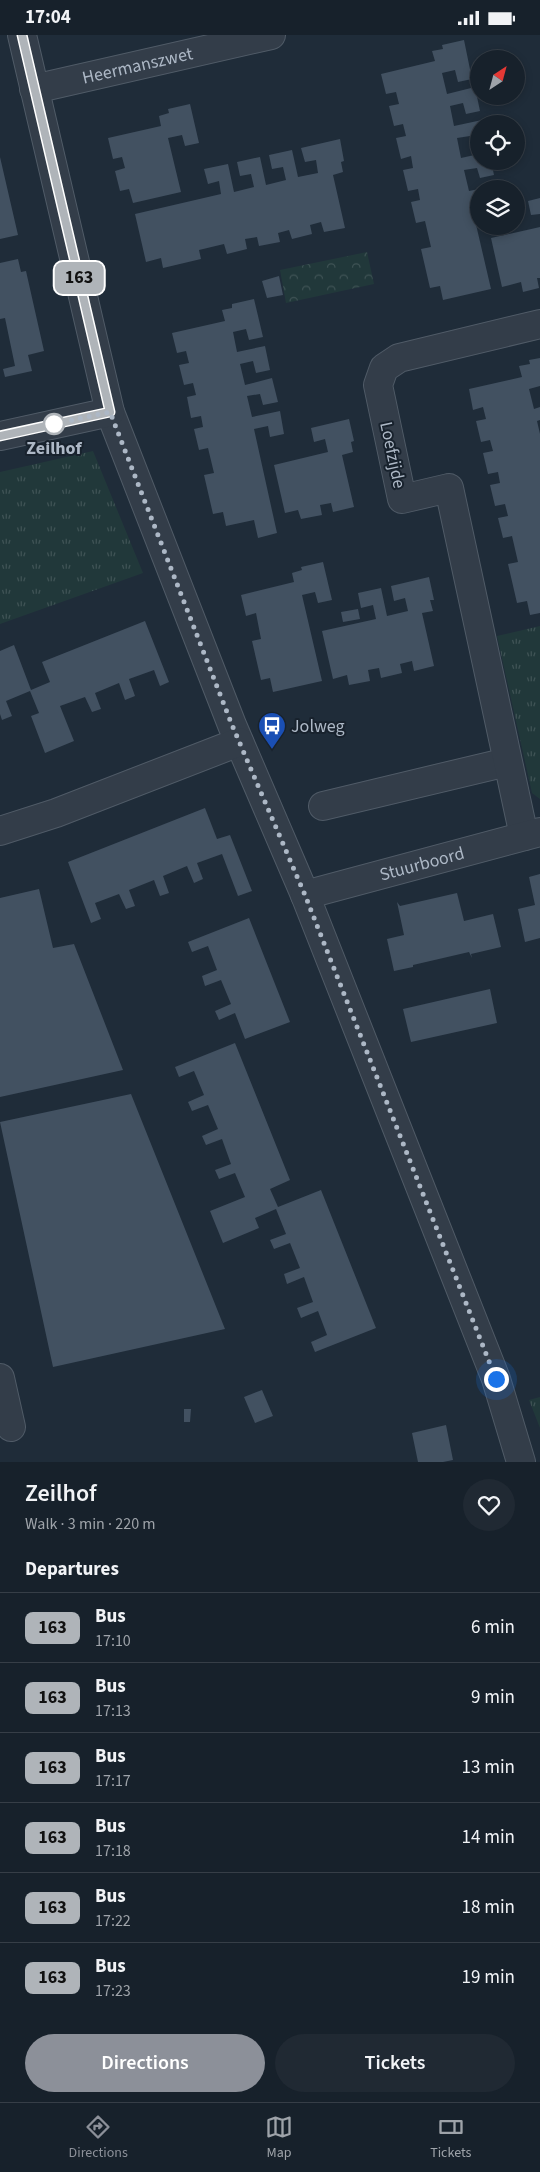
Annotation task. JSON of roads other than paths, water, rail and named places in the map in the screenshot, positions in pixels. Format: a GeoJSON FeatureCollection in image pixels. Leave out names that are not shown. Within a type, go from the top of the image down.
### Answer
{"type":"FeatureCollection","features":[{"type":"Feature","properties":{"kind":"street"},"geometry":{"type":"LineString","coordinates":[[22,35],[110,412],[239,742],[305,895],[496,1379],[521,1462]]}},
{"type":"Feature","properties":{"kind":"street","name":"Heermanszwet"},"geometry":{"type":"LineString","coordinates":[[34,89],[271,35]]}},
{"type":"Feature","properties":{"kind":"street","name":"Loefzijde"},"geometry":{"type":"LineString","coordinates":[[532,834],[507,762],[449,488],[402,499],[378,385],[384,369],[398,358],[540,324]]}},
{"type":"Feature","properties":{"kind":"street"},"geometry":{"type":"LineString","coordinates":[[0,436],[110,412]]}},
{"type":"Feature","properties":{"kind":"street"},"geometry":{"type":"LineString","coordinates":[[0,831],[56,813],[239,742]]}},
{"type":"Feature","properties":{"kind":"street"},"geometry":{"type":"LineString","coordinates":[[323,805],[507,762]]}},
{"type":"Feature","properties":{"kind":"street","name":"Stuurboord"},"geometry":{"type":"LineString","coordinates":[[305,895],[532,834]]}},
{"type":"Feature","properties":{"kind":"street"},"geometry":{"type":"LineString","coordinates":[[0,1378],[10,1427]]}},
{"type":"Feature","properties":{"kind":"place","name":"Zeilhof"},"geometry":{"type":"Point","coordinates":[54,424]}},
{"type":"Feature","properties":{"kind":"place","name":"Jolweg"},"geometry":{"type":"Point","coordinates":[272,750]}}]}
